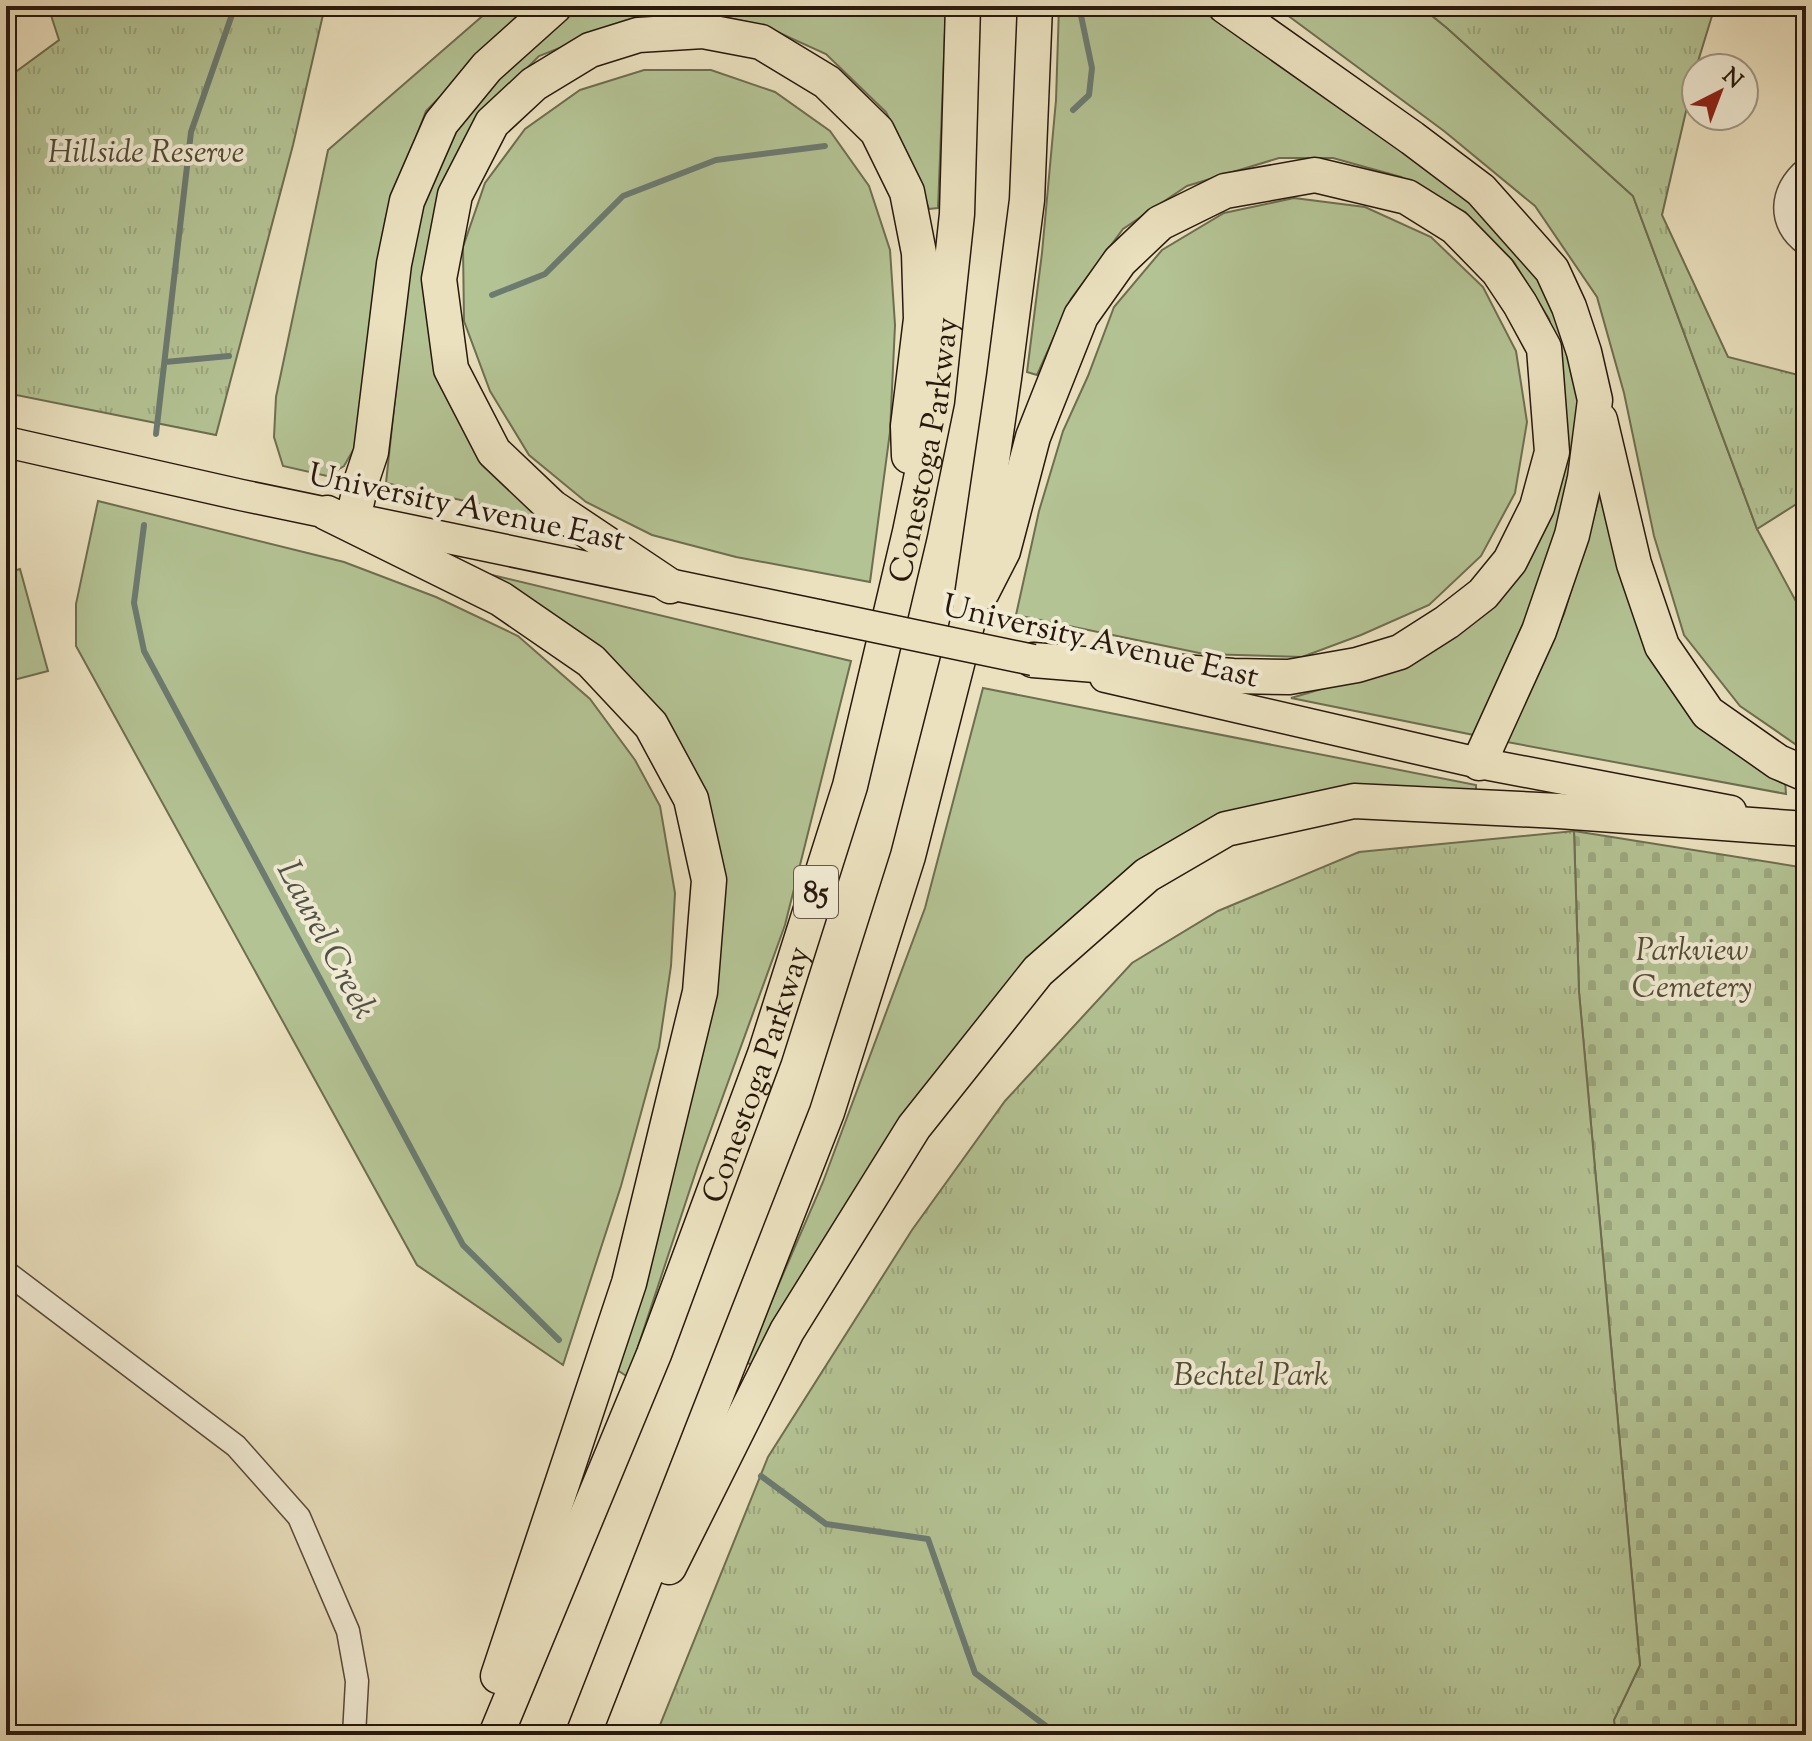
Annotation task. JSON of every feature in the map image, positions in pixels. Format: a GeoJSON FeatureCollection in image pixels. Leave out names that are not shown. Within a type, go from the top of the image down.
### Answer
{"type":"FeatureCollection","features":[{"type":"Feature","properties":{"kind":"highway"},"geometry":{"type":"LineString","coordinates":[[480,1735],[629,1283],[700,992],[709,880],[691,799],[651,725],[591,661],[501,599],[340,516],[362,479],[371,452],[394,264],[407,201],[441,123],[487,67],[555,6]]}},
{"type":"Feature","properties":{"kind":"highway","name":"Conestoga Parkway"},"geometry":{"type":"LineString","coordinates":[[496,1735],[654,1354],[765,1054],[850,786],[910,532],[937,401],[957,214],[963,6]]}},
{"type":"Feature","properties":{"kind":"highway","name":"Conestoga Parkway"},"geometry":{"type":"LineString","coordinates":[[583,1735],[827,1112],[908,856],[969,617],[1027,200],[1035,6]]}},
{"type":"Feature","properties":{"kind":"highway"},"geometry":{"type":"LineString","coordinates":[[1225,6],[1481,190],[1552,270],[1584,352],[1634,564],[1662,646],[1708,713],[1778,762],[1806,774]]}},
{"type":"Feature","properties":{"kind":"highway"},"geometry":{"type":"LineString","coordinates":[[670,586],[552,507],[494,452],[451,369],[439,279],[455,195],[492,123],[534,84],[590,50],[638,35],[703,31],[761,42],[827,82],[877,131],[907,192],[919,253],[921,319],[908,426],[910,532]]}},
{"type":"Feature","properties":{"kind":"highway"},"geometry":{"type":"LineString","coordinates":[[969,617],[1003,551],[1033,437],[1081,316],[1120,261],[1160,223],[1225,191],[1315,175],[1407,197],[1455,227],[1498,271],[1544,348],[1552,452],[1537,507],[1510,561],[1483,594],[1400,652],[1357,665],[1289,677],[1233,676],[1033,660]]}},
{"type":"Feature","properties":{"kind":"highway"},"geometry":{"type":"LineString","coordinates":[[1479,763],[1539,631],[1572,535],[1585,478],[1595,400]]}},
{"type":"Feature","properties":{"kind":"highway"},"geometry":{"type":"LineString","coordinates":[[583,1735],[787,1331],[914,1127],[1038,971],[1147,875],[1226,829],[1354,801],[1806,827]]}},
{"type":"Feature","properties":{"kind":"main road","name":"University Avenue East"},"geometry":{"type":"LineString","coordinates":[[6,442],[340,516],[1033,660],[1479,763],[1806,827]]}},
{"type":"Feature","properties":{"kind":"street"},"geometry":{"type":"LineString","coordinates":[[1806,169],[1793,180],[1786,194],[1785,205],[1787,220],[1798,238],[1806,244]]}},
{"type":"Feature","properties":{"kind":"street"},"geometry":{"type":"LineString","coordinates":[[6,1272],[236,1446],[299,1517],[348,1631],[357,1681],[354,1735]]}},
{"type":"Feature","properties":{"kind":"green space","name":"Hillside Reserve"},"geometry":{"type":"Polygon","coordinates":[[[48,6],[325,6],[293,145],[216,435],[6,393],[6,79],[59,40],[48,6]]]}},
{"type":"Feature","properties":{"kind":"green space"},"geometry":{"type":"Polygon","coordinates":[[[494,6],[530,6],[426,111],[386,217],[355,447],[344,466],[327,476],[283,466],[274,437],[276,397],[328,150],[494,6]]]}},
{"type":"Feature","properties":{"kind":"green space"},"geometry":{"type":"Polygon","coordinates":[[[573,6],[946,6],[938,208],[929,209],[909,157],[886,112],[826,54],[762,25],[708,14],[645,14],[539,56],[485,110],[428,301],[548,520],[386,483],[407,287],[422,197],[450,127],[510,60],[573,6]]]}},
{"type":"Feature","properties":{"kind":"green space"},"geometry":{"type":"Polygon","coordinates":[[[1059,6],[1207,6],[1223,21],[1463,190],[1516,239],[1572,326],[1584,390],[1579,472],[1552,559],[1474,735],[1291,698],[1345,682],[1502,589],[1563,381],[1549,319],[1514,262],[1465,212],[1401,177],[1333,158],[1279,158],[1187,186],[1123,229],[1071,299],[1037,375],[1027,372],[1056,100],[1059,6]]]}},
{"type":"Feature","properties":{"kind":"green space"},"geometry":{"type":"Polygon","coordinates":[[[1275,6],[1420,6],[1633,196],[1757,529],[1806,620],[1806,748],[1798,746],[1740,706],[1684,635],[1654,536],[1624,393],[1597,297],[1535,206],[1444,131],[1275,6]]]}},
{"type":"Feature","properties":{"kind":"green space"},"geometry":{"type":"Polygon","coordinates":[[[1420,6],[1715,6],[1701,52],[1680,52],[1681,132],[1662,215],[1728,357],[1806,377],[1806,498],[1757,529],[1633,196],[1420,6]]]}},
{"type":"Feature","properties":{"kind":"green space"},"geometry":{"type":"Polygon","coordinates":[[[644,70],[711,70],[775,92],[830,131],[869,186],[890,250],[895,325],[890,432],[870,582],[736,557],[652,535],[586,502],[529,455],[490,391],[464,321],[463,247],[485,183],[525,129],[580,90],[644,70]]]}},
{"type":"Feature","properties":{"kind":"green space"},"geometry":{"type":"Polygon","coordinates":[[[1294,198],[1365,207],[1431,237],[1483,287],[1516,351],[1527,422],[1515,493],[1481,556],[1429,605],[1302,657],[1204,654],[1016,615],[1039,511],[1063,431],[1114,307],[1162,250],[1224,213],[1294,198]]]}},
{"type":"Feature","properties":{"kind":"green space"},"geometry":{"type":"Polygon","coordinates":[[[1601,492],[1655,661],[1785,780],[1786,794],[1507,742],[1564,614],[1601,492]]]}},
{"type":"Feature","properties":{"kind":"green space"},"geometry":{"type":"Polygon","coordinates":[[[98,501],[344,562],[436,597],[518,636],[590,699],[635,760],[660,806],[675,893],[671,966],[659,1047],[621,1186],[563,1365],[417,1265],[76,646],[76,604],[98,501]]]}},
{"type":"Feature","properties":{"kind":"green space"},"geometry":{"type":"Polygon","coordinates":[[[20,569],[48,671],[6,682],[6,573],[20,569]]]}},
{"type":"Feature","properties":{"kind":"green space"},"geometry":{"type":"Polygon","coordinates":[[[492,575],[851,661],[785,925],[698,1165],[628,1377],[614,1368],[715,973],[697,785],[492,575]]]}},
{"type":"Feature","properties":{"kind":"green space"},"geometry":{"type":"Polygon","coordinates":[[[983,688],[1476,785],[1476,796],[1323,792],[1047,950],[757,1367],[745,1362],[823,1182],[925,908],[983,688]]]}},
{"type":"Feature","properties":{"kind":"green space","name":"Parkview Cemetery"},"geometry":{"type":"Polygon","coordinates":[[[1574,831],[1806,868],[1806,1735],[1616,1735],[1613,1721],[1640,1665],[1579,992],[1574,831]]]}},
{"type":"Feature","properties":{"kind":"green space","name":"Bechtel Park"},"geometry":{"type":"Polygon","coordinates":[[[1574,831],[1579,992],[1640,1665],[1614,1720],[1616,1735],[656,1735],[768,1457],[912,1230],[1005,1101],[1132,963],[1218,911],[1359,852],[1574,831]]]}},
{"type":"Feature","properties":{"kind":"waterway"},"geometry":{"type":"LineString","coordinates":[[156,434],[191,132],[235,6]]}},
{"type":"Feature","properties":{"kind":"waterway"},"geometry":{"type":"LineString","coordinates":[[1073,110],[1089,95],[1092,68],[1079,6]]}},
{"type":"Feature","properties":{"kind":"waterway"},"geometry":{"type":"LineString","coordinates":[[492,295],[545,274],[623,196],[716,160],[825,146]]}},
{"type":"Feature","properties":{"kind":"waterway"},"geometry":{"type":"LineString","coordinates":[[165,362],[229,356]]}},
{"type":"Feature","properties":{"kind":"waterway","name":"Laurel Creek"},"geometry":{"type":"LineString","coordinates":[[144,525],[134,603],[144,651],[463,1245],[559,1340]]}},
{"type":"Feature","properties":{"kind":"waterway","name":"Laurel Creek"},"geometry":{"type":"LineString","coordinates":[[761,1476],[826,1524],[928,1539],[975,1673],[1058,1735]]}}]}
